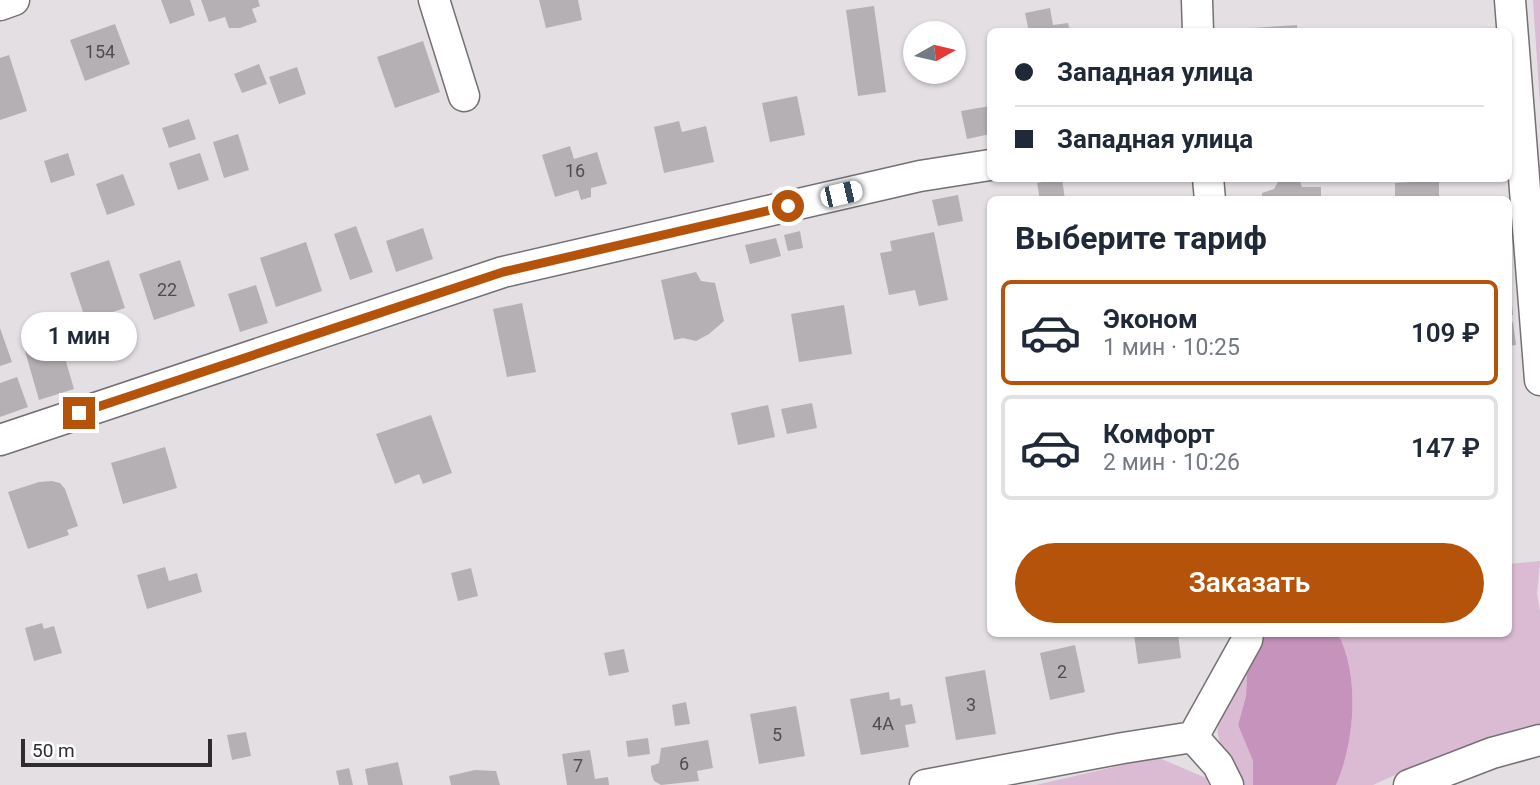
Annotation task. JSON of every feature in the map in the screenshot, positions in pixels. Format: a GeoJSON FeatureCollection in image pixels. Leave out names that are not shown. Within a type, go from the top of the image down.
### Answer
{"type":"FeatureCollection","features":[{"type":"Feature","properties":{"kind":"street"},"geometry":{"type":"LineString","coordinates":[[0,5],[14,0]]}},
{"type":"Feature","properties":{"kind":"street"},"geometry":{"type":"LineString","coordinates":[[434,0],[464,96]]}},
{"type":"Feature","properties":{"kind":"street"},"geometry":{"type":"LineString","coordinates":[[1197,0],[1198,28]]}},
{"type":"Feature","properties":{"kind":"street"},"geometry":{"type":"LineString","coordinates":[[1510,0],[1511,28]]}},
{"type":"Feature","properties":{"kind":"street"},"geometry":{"type":"LineString","coordinates":[[1512,67],[1540,380]]}},
{"type":"Feature","properties":{"kind":"street"},"geometry":{"type":"LineString","coordinates":[[0,440],[503,272],[920,176],[987,165]]}},
{"type":"Feature","properties":{"kind":"street"},"geometry":{"type":"LineString","coordinates":[[1193,737],[1247,637]]}},
{"type":"Feature","properties":{"kind":"street"},"geometry":{"type":"LineString","coordinates":[[925,785],[1193,737]]}},
{"type":"Feature","properties":{"kind":"street"},"geometry":{"type":"LineString","coordinates":[[1193,737],[1218,765],[1228,785]]}},
{"type":"Feature","properties":{"kind":"street"},"geometry":{"type":"LineString","coordinates":[[1409,785],[1492,752],[1540,740]]}},
{"type":"Feature","properties":{"kind":"shaded area"},"geometry":{"type":"Polygon","coordinates":[[[1533,0],[1540,0],[1540,105],[1533,0]]]}},
{"type":"Feature","properties":{"kind":"shaded area"},"geometry":{"type":"Polygon","coordinates":[[[1540,561],[1537,594],[1540,611],[1540,729],[1402,772],[1373,785],[1336,785],[1347,749],[1352,709],[1350,669],[1339,637],[1512,637],[1512,564],[1540,561]]]}},
{"type":"Feature","properties":{"kind":"shaded area"},"geometry":{"type":"Polygon","coordinates":[[[1257,637],[1339,637],[1350,669],[1352,709],[1347,749],[1336,785],[1253,785],[1253,761],[1238,725],[1246,696],[1247,674],[1257,637]]]}},
{"type":"Feature","properties":{"kind":"shaded area"},"geometry":{"type":"Polygon","coordinates":[[[1251,655],[1246,696],[1238,725],[1253,761],[1253,785],[1239,785],[1222,748],[1218,726],[1224,705],[1251,655]]]}},
{"type":"Feature","properties":{"kind":"shaded area"},"geometry":{"type":"Polygon","coordinates":[[[1157,757],[1206,778],[1209,785],[1036,785],[1157,757]]]}},
{"type":"Feature","properties":{"kind":"building"},"geometry":{"type":"Polygon","coordinates":[[[161,0],[190,0],[195,15],[170,24],[161,0]]]}},
{"type":"Feature","properties":{"kind":"building"},"geometry":{"type":"Polygon","coordinates":[[[201,0],[258,0],[260,6],[252,9],[257,22],[240,28],[229,28],[225,17],[209,22],[201,0]]]}},
{"type":"Feature","properties":{"kind":"building"},"geometry":{"type":"Polygon","coordinates":[[[539,0],[578,0],[582,20],[546,28],[539,0]]]}},
{"type":"Feature","properties":{"kind":"building"},"geometry":{"type":"Polygon","coordinates":[[[874,6],[886,92],[858,96],[846,10],[874,6]]]}},
{"type":"Feature","properties":{"kind":"building"},"geometry":{"type":"Polygon","coordinates":[[[1050,8],[1053,25],[1068,23],[1069,28],[1028,28],[1025,13],[1050,8]]]}},
{"type":"Feature","properties":{"kind":"building"},"geometry":{"type":"Polygon","coordinates":[[[115,24],[130,64],[85,81],[70,40],[115,24]]]}},
{"type":"Feature","properties":{"kind":"building"},"geometry":{"type":"Polygon","coordinates":[[[1297,25],[1297,28],[1252,28],[1297,25]]]}},
{"type":"Feature","properties":{"kind":"building"},"geometry":{"type":"Polygon","coordinates":[[[423,41],[440,92],[395,108],[377,57],[423,41]]]}},
{"type":"Feature","properties":{"kind":"building"},"geometry":{"type":"Polygon","coordinates":[[[9,55],[27,111],[0,120],[0,58],[9,55]]]}},
{"type":"Feature","properties":{"kind":"building"},"geometry":{"type":"Polygon","coordinates":[[[259,64],[267,84],[242,93],[234,74],[259,64]]]}},
{"type":"Feature","properties":{"kind":"building"},"geometry":{"type":"Polygon","coordinates":[[[297,67],[306,94],[279,104],[269,77],[297,67]]]}},
{"type":"Feature","properties":{"kind":"building"},"geometry":{"type":"Polygon","coordinates":[[[797,96],[805,135],[770,142],[762,103],[797,96]]]}},
{"type":"Feature","properties":{"kind":"building"},"geometry":{"type":"Polygon","coordinates":[[[987,107],[987,135],[967,139],[961,111],[987,107]]]}},
{"type":"Feature","properties":{"kind":"building"},"geometry":{"type":"Polygon","coordinates":[[[189,119],[196,139],[169,148],[162,128],[189,119]]]}},
{"type":"Feature","properties":{"kind":"building"},"geometry":{"type":"Polygon","coordinates":[[[679,121],[682,132],[706,126],[714,162],[664,173],[654,127],[679,121]]]}},
{"type":"Feature","properties":{"kind":"building"},"geometry":{"type":"Polygon","coordinates":[[[238,134],[249,170],[224,178],[213,142],[238,134]]]}},
{"type":"Feature","properties":{"kind":"building"},"geometry":{"type":"Polygon","coordinates":[[[570,146],[574,159],[597,152],[607,184],[591,188],[591,197],[581,200],[578,190],[555,197],[542,155],[570,146]]]}},
{"type":"Feature","properties":{"kind":"building"},"geometry":{"type":"Polygon","coordinates":[[[68,153],[75,175],[51,183],[44,161],[68,153]]]}},
{"type":"Feature","properties":{"kind":"building"},"geometry":{"type":"Polygon","coordinates":[[[200,153],[209,180],[178,190],[169,163],[200,153]]]}},
{"type":"Feature","properties":{"kind":"building"},"geometry":{"type":"Polygon","coordinates":[[[123,174],[135,205],[107,215],[96,184],[123,174]]]}},
{"type":"Feature","properties":{"kind":"building"},"geometry":{"type":"Polygon","coordinates":[[[1063,182],[1064,196],[1039,196],[1037,183],[1063,182]]]}},
{"type":"Feature","properties":{"kind":"building"},"geometry":{"type":"Polygon","coordinates":[[[1278,182],[1300,182],[1302,187],[1321,187],[1321,196],[1262,196],[1262,193],[1274,189],[1278,182]]]}},
{"type":"Feature","properties":{"kind":"building"},"geometry":{"type":"Polygon","coordinates":[[[1439,182],[1439,196],[1395,196],[1395,183],[1439,182]]]}},
{"type":"Feature","properties":{"kind":"building"},"geometry":{"type":"Polygon","coordinates":[[[958,195],[963,221],[938,226],[932,200],[958,195]]]}},
{"type":"Feature","properties":{"kind":"building"},"geometry":{"type":"Polygon","coordinates":[[[356,226],[373,272],[350,280],[334,234],[356,226]]]}},
{"type":"Feature","properties":{"kind":"building"},"geometry":{"type":"Polygon","coordinates":[[[423,228],[433,259],[396,272],[386,241],[423,228]]]}},
{"type":"Feature","properties":{"kind":"building"},"geometry":{"type":"Polygon","coordinates":[[[800,231],[803,248],[788,251],[784,235],[800,231]]]}},
{"type":"Feature","properties":{"kind":"building"},"geometry":{"type":"Polygon","coordinates":[[[934,232],[948,300],[919,306],[915,290],[889,295],[880,253],[892,251],[890,241],[934,232]]]}},
{"type":"Feature","properties":{"kind":"building"},"geometry":{"type":"Polygon","coordinates":[[[776,238],[781,256],[750,264],[745,245],[776,238]]]}},
{"type":"Feature","properties":{"kind":"building"},"geometry":{"type":"Polygon","coordinates":[[[306,242],[322,291],[276,307],[260,258],[306,242]]]}},
{"type":"Feature","properties":{"kind":"building"},"geometry":{"type":"Polygon","coordinates":[[[109,260],[125,308],[86,321],[70,273],[109,260]]]}},
{"type":"Feature","properties":{"kind":"building"},"geometry":{"type":"Polygon","coordinates":[[[180,260],[195,306],[154,320],[139,274],[180,260]]]}},
{"type":"Feature","properties":{"kind":"building"},"geometry":{"type":"Polygon","coordinates":[[[696,272],[701,281],[715,283],[724,321],[696,341],[683,338],[674,340],[661,280],[696,272]]]}},
{"type":"Feature","properties":{"kind":"building"},"geometry":{"type":"Polygon","coordinates":[[[256,285],[268,323],[240,332],[228,294],[256,285]]]}},
{"type":"Feature","properties":{"kind":"building"},"geometry":{"type":"Polygon","coordinates":[[[522,303],[536,372],[507,377],[493,309],[522,303]]]}},
{"type":"Feature","properties":{"kind":"building"},"geometry":{"type":"Polygon","coordinates":[[[844,305],[852,354],[799,362],[791,314],[844,305]]]}},
{"type":"Feature","properties":{"kind":"building"},"geometry":{"type":"Polygon","coordinates":[[[1512,322],[1516,345],[1512,346],[1512,322]]]}},
{"type":"Feature","properties":{"kind":"building"},"geometry":{"type":"Polygon","coordinates":[[[0,328],[12,362],[0,366],[0,328]]]}},
{"type":"Feature","properties":{"kind":"building"},"geometry":{"type":"Polygon","coordinates":[[[60,341],[74,389],[39,400],[25,351],[60,341]]]}},
{"type":"Feature","properties":{"kind":"building"},"geometry":{"type":"Polygon","coordinates":[[[17,377],[28,407],[0,417],[0,383],[17,377]]]}},
{"type":"Feature","properties":{"kind":"building"},"geometry":{"type":"Polygon","coordinates":[[[812,403],[817,428],[787,434],[781,409],[812,403]]]}},
{"type":"Feature","properties":{"kind":"building"},"geometry":{"type":"Polygon","coordinates":[[[768,405],[775,437],[738,445],[731,413],[768,405]]]}},
{"type":"Feature","properties":{"kind":"building"},"geometry":{"type":"Polygon","coordinates":[[[431,415],[452,473],[423,484],[419,474],[395,484],[376,434],[431,415]]]}},
{"type":"Feature","properties":{"kind":"building"},"geometry":{"type":"Polygon","coordinates":[[[165,447],[177,488],[123,504],[111,463],[165,447]]]}},
{"type":"Feature","properties":{"kind":"building"},"geometry":{"type":"Polygon","coordinates":[[[39,482],[60,483],[65,489],[78,526],[67,530],[69,535],[28,549],[8,492],[39,482]]]}},
{"type":"Feature","properties":{"kind":"building"},"geometry":{"type":"Polygon","coordinates":[[[165,567],[169,581],[197,573],[202,592],[147,609],[137,575],[165,567]]]}},
{"type":"Feature","properties":{"kind":"building"},"geometry":{"type":"Polygon","coordinates":[[[471,568],[478,596],[458,601],[451,573],[471,568]]]}},
{"type":"Feature","properties":{"kind":"building"},"geometry":{"type":"Polygon","coordinates":[[[42,623],[44,629],[54,626],[62,653],[34,661],[25,628],[42,623]]]}},
{"type":"Feature","properties":{"kind":"building"},"geometry":{"type":"Polygon","coordinates":[[[1134,637],[1178,637],[1181,658],[1138,664],[1134,637]]]}},
{"type":"Feature","properties":{"kind":"building"},"geometry":{"type":"Polygon","coordinates":[[[1075,645],[1085,692],[1050,700],[1040,653],[1075,645]]]}},
{"type":"Feature","properties":{"kind":"building"},"geometry":{"type":"Polygon","coordinates":[[[624,649],[629,672],[609,676],[604,653],[624,649]]]}},
{"type":"Feature","properties":{"kind":"building"},"geometry":{"type":"Polygon","coordinates":[[[985,670],[996,734],[956,740],[945,677],[985,670]]]}},
{"type":"Feature","properties":{"kind":"building"},"geometry":{"type":"Polygon","coordinates":[[[889,692],[890,700],[900,698],[901,706],[912,704],[916,723],[905,725],[909,747],[861,755],[850,699],[889,692]]]}},
{"type":"Feature","properties":{"kind":"building"},"geometry":{"type":"Polygon","coordinates":[[[686,702],[690,724],[675,726],[672,705],[686,702]]]}},
{"type":"Feature","properties":{"kind":"building"},"geometry":{"type":"Polygon","coordinates":[[[796,706],[805,756],[759,764],[750,714],[796,706]]]}},
{"type":"Feature","properties":{"kind":"building"},"geometry":{"type":"Polygon","coordinates":[[[246,732],[251,756],[232,760],[227,735],[246,732]]]}},
{"type":"Feature","properties":{"kind":"building"},"geometry":{"type":"Polygon","coordinates":[[[648,738],[650,754],[628,757],[626,741],[648,738]]]}},
{"type":"Feature","properties":{"kind":"building"},"geometry":{"type":"Polygon","coordinates":[[[708,740],[713,768],[697,771],[699,781],[661,785],[654,781],[651,766],[659,763],[661,748],[708,740]]]}},
{"type":"Feature","properties":{"kind":"building"},"geometry":{"type":"Polygon","coordinates":[[[590,750],[595,779],[608,777],[609,785],[567,785],[562,754],[590,750]]]}},
{"type":"Feature","properties":{"kind":"building"},"geometry":{"type":"Polygon","coordinates":[[[398,762],[403,785],[368,785],[365,769],[398,762]]]}},
{"type":"Feature","properties":{"kind":"building"},"geometry":{"type":"Polygon","coordinates":[[[349,768],[353,785],[339,785],[336,771],[349,768]]]}},
{"type":"Feature","properties":{"kind":"building"},"geometry":{"type":"Polygon","coordinates":[[[475,770],[496,771],[500,785],[451,785],[449,776],[475,770]]]}},
{"type":"Feature","properties":{"kind":"route"},"geometry":{"type":"LineString","coordinates":[[79,413],[503,272],[788,206]]}}]}
